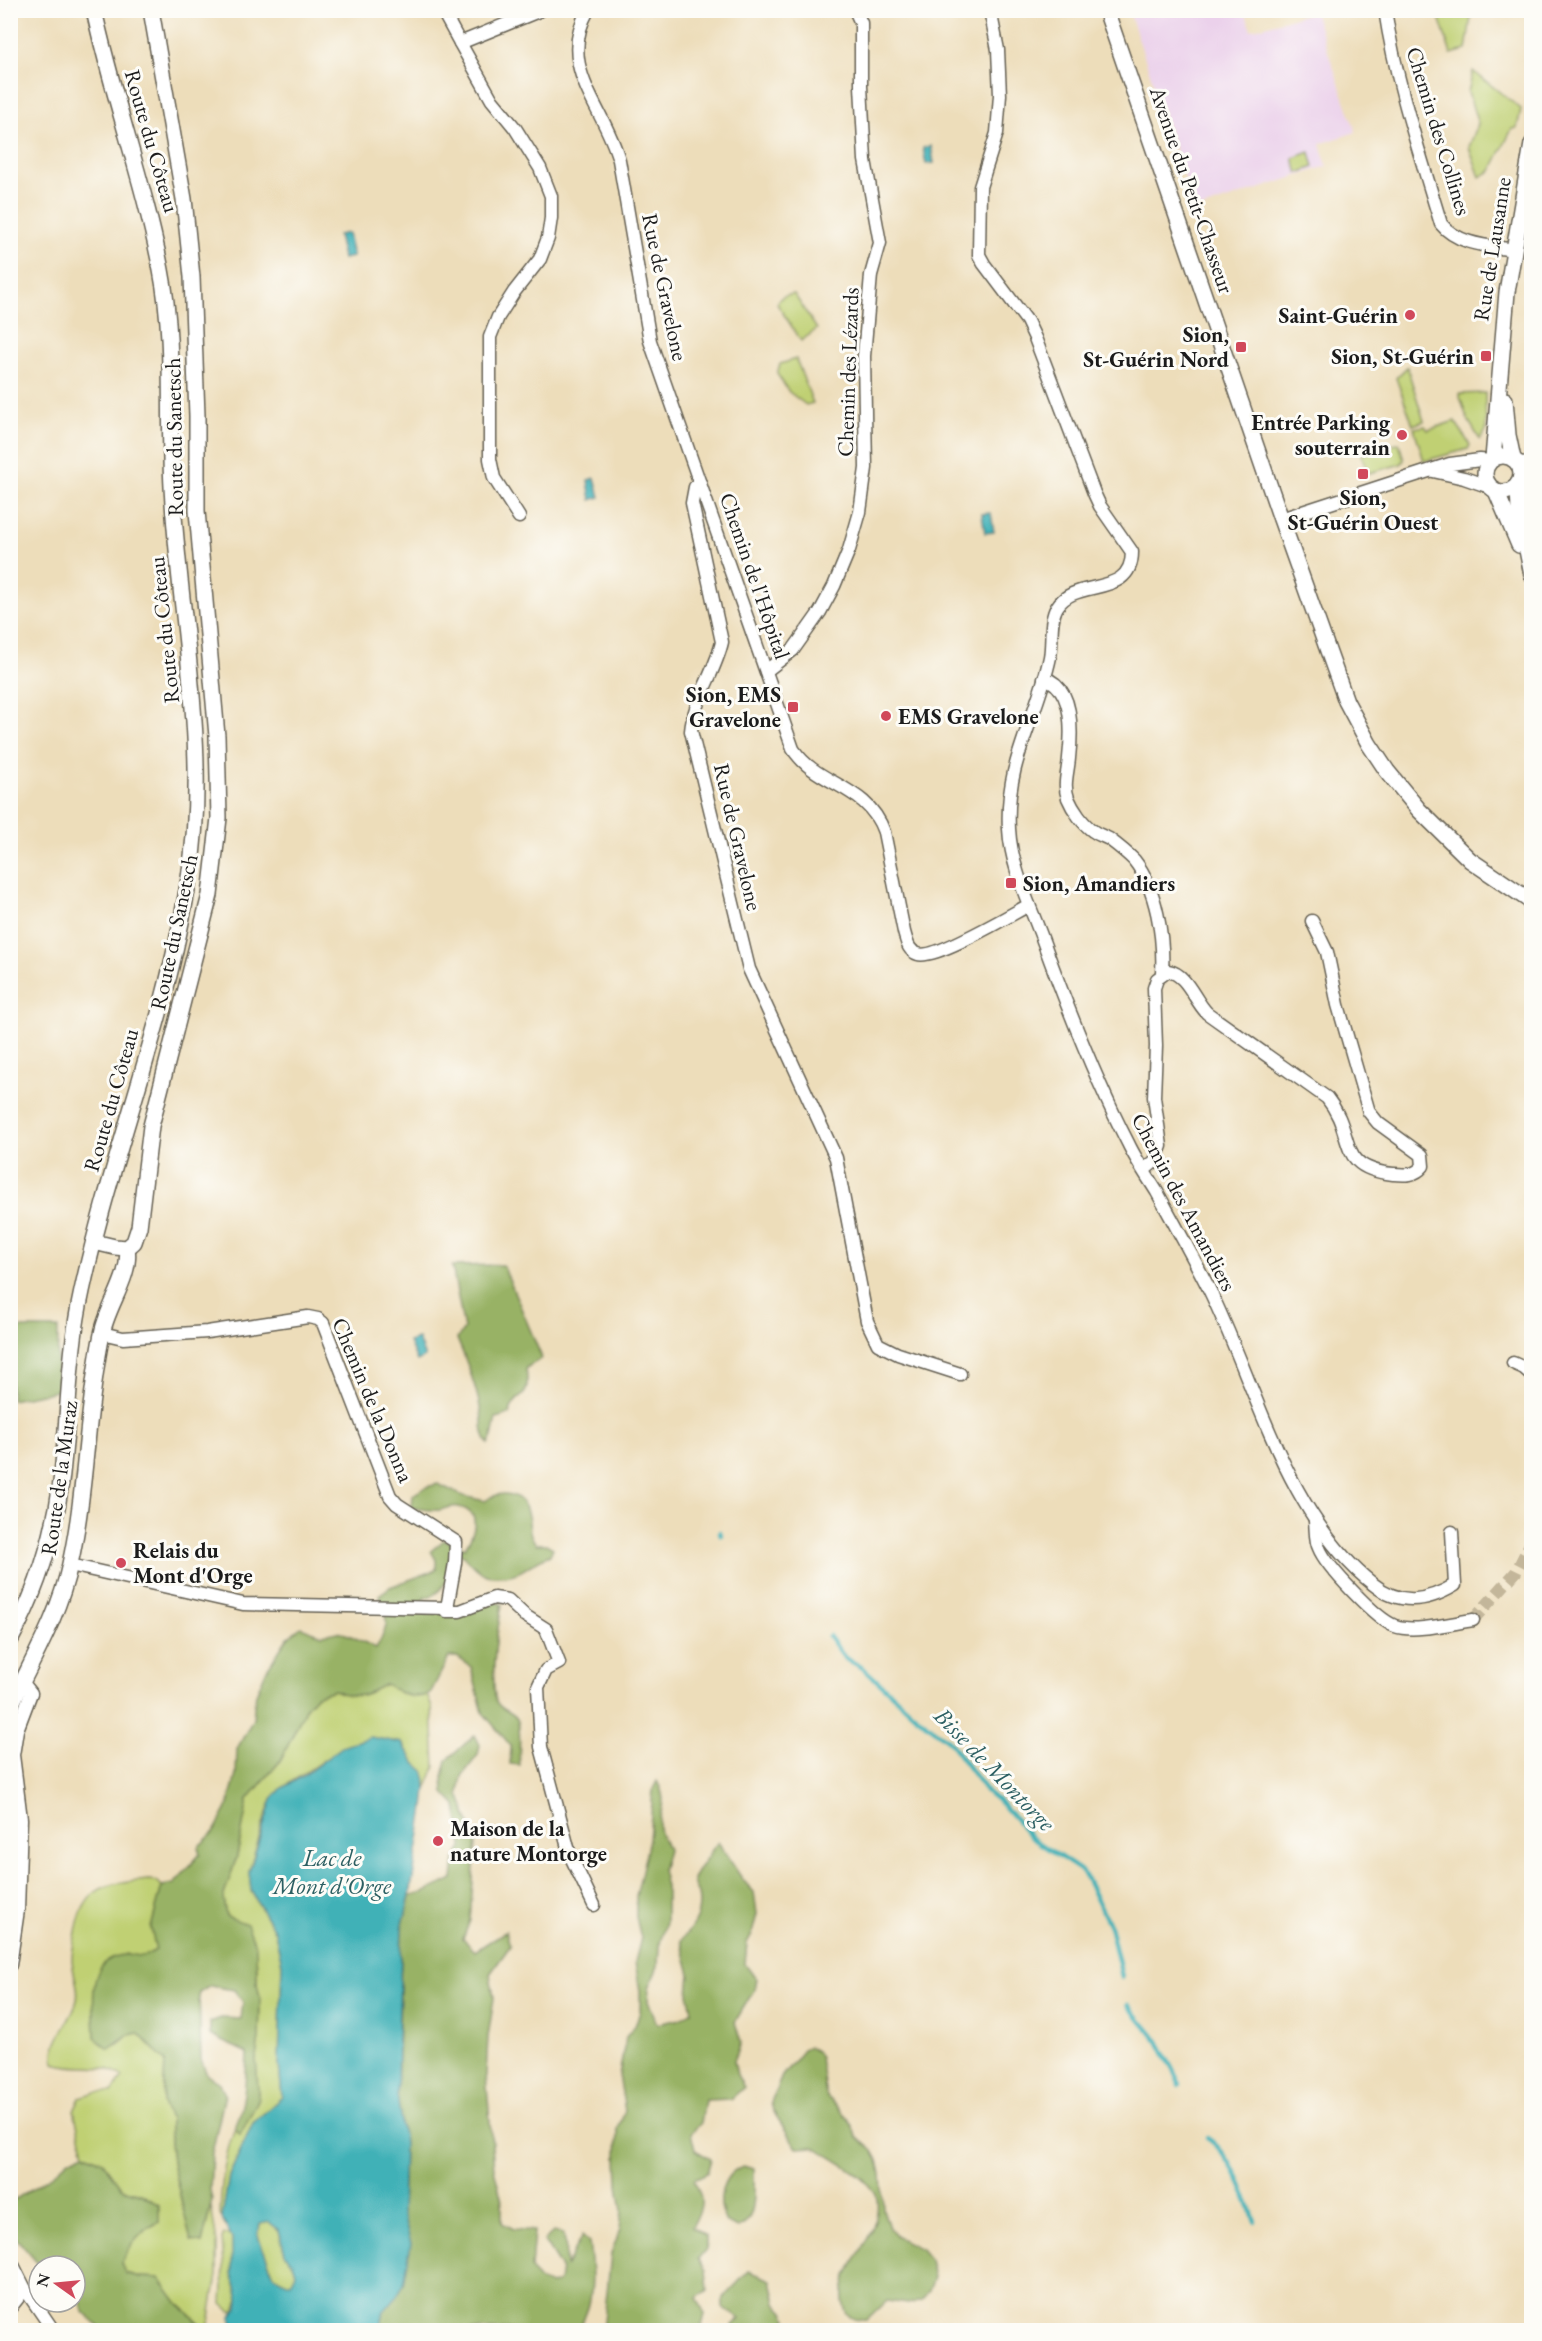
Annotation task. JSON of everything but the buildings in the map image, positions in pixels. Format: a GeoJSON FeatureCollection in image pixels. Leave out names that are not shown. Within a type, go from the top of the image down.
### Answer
{"type":"FeatureCollection","features":[{"type":"Feature","properties":{"kind":"street","name":"Route du Côteau"},"geometry":{"type":"LineString","coordinates":[[10,1641],[39,1579],[55,1520],[61,1482],[76,1318],[94,1242],[166,986],[189,879],[194,841],[197,756],[195,709],[172,486],[170,346],[165,296],[154,231],[94,10]]}},
{"type":"Feature","properties":{"kind":"street","name":"Route du Sanetsch"},"geometry":{"type":"LineString","coordinates":[[127,1248],[134,1242],[139,1227],[151,1126],[210,895],[219,818],[217,736],[197,511],[197,416],[192,277],[184,199],[151,10]]}},
{"type":"Feature","properties":{"kind":"street"},"geometry":{"type":"LineString","coordinates":[[442,10],[492,100],[515,128],[540,168],[551,196],[552,218],[540,259],[508,300],[493,324],[490,337],[490,459],[494,478],[509,505],[519,517]]}},
{"type":"Feature","properties":{"kind":"street"},"geometry":{"type":"LineString","coordinates":[[460,42],[541,10]]}},
{"type":"Feature","properties":{"kind":"street","name":"Rue de Gravelone"},"geometry":{"type":"LineString","coordinates":[[588,10],[578,32],[576,43],[579,68],[615,146],[650,341],[700,483],[695,486],[692,503],[722,642],[719,655],[695,709],[691,731],[749,969],[836,1158],[867,1321],[878,1344],[898,1354],[960,1374]]}},
{"type":"Feature","properties":{"kind":"street","name":"Chemin des Lézards"},"geometry":{"type":"LineString","coordinates":[[766,671],[793,650],[820,612],[834,586],[849,550],[860,512],[866,468],[864,356],[872,275],[880,243],[865,160],[861,86],[861,23],[855,10]]}},
{"type":"Feature","properties":{"kind":"street","name":"Chemin des Amandiers"},"geometry":{"type":"LineString","coordinates":[[990,10],[998,50],[1000,95],[997,133],[980,188],[979,255],[1027,321],[1094,493],[1100,506],[1132,552],[1129,570],[1123,577],[1115,582],[1073,594],[1058,605],[1054,613],[1050,659],[1018,752],[1010,785],[1010,841],[1019,877],[1079,1036],[1128,1144],[1209,1290],[1263,1420],[1314,1517],[1360,1573],[1376,1587],[1395,1598],[1416,1601],[1439,1594],[1455,1585],[1452,1532]]}},
{"type":"Feature","properties":{"kind":"street","name":"Avenue du Petit-Chasseur"},"geometry":{"type":"LineString","coordinates":[[1106,10],[1346,701],[1369,744],[1387,771],[1419,810],[1470,860],[1532,902]]}},
{"type":"Feature","properties":{"kind":"street","name":"Chemin des Collines"},"geometry":{"type":"LineString","coordinates":[[1385,10],[1395,64],[1442,225],[1460,239],[1514,250]]}},
{"type":"Feature","properties":{"kind":"street","name":"Rue de Lausanne"},"geometry":{"type":"LineString","coordinates":[[1488,460],[1494,441],[1507,292],[1532,144]]}},
{"type":"Feature","properties":{"kind":"street","name":"Rue de Lausanne"},"geometry":{"type":"LineString","coordinates":[[1500,362],[1508,435],[1520,461]]}},
{"type":"Feature","properties":{"kind":"street"},"geometry":{"type":"LineString","coordinates":[[1281,519],[1450,464],[1503,456],[1520,461],[1523,482],[1519,510],[1530,571]]}},
{"type":"Feature","properties":{"kind":"street"},"geometry":{"type":"LineString","coordinates":[[1488,460],[1485,474],[1530,571]]}},
{"type":"Feature","properties":{"kind":"street"},"geometry":{"type":"LineString","coordinates":[[1432,471],[1508,492],[1523,482]]}},
{"type":"Feature","properties":{"kind":"street","name":"Chemin de l'Hôpital"},"geometry":{"type":"LineString","coordinates":[[700,483],[793,749],[811,769],[850,791],[872,808],[879,817],[908,947],[916,954],[926,956],[1029,905]]}},
{"type":"Feature","properties":{"kind":"street"},"geometry":{"type":"LineString","coordinates":[[1044,678],[1053,680],[1065,695],[1070,729],[1070,758],[1065,778],[1067,797],[1075,811],[1094,832],[1107,837],[1134,860],[1150,891],[1160,923],[1162,974]]}},
{"type":"Feature","properties":{"kind":"street"},"geometry":{"type":"LineString","coordinates":[[1513,889],[1532,895]]}},
{"type":"Feature","properties":{"kind":"street"},"geometry":{"type":"LineString","coordinates":[[1144,1170],[1155,1161],[1161,1146],[1154,1097],[1156,1046],[1154,988],[1157,979],[1168,971],[1174,972],[1187,983],[1198,1004],[1207,1013],[1328,1098],[1339,1115],[1352,1154],[1365,1168],[1402,1175],[1416,1173],[1423,1166],[1422,1155],[1378,1123],[1369,1112],[1338,1005],[1327,952],[1312,921]]}},
{"type":"Feature","properties":{"kind":"street"},"geometry":{"type":"LineString","coordinates":[[94,1242],[127,1248]]}},
{"type":"Feature","properties":{"kind":"street","name":"Route de la Muraz"},"geometry":{"type":"LineString","coordinates":[[10,1707],[56,1613],[70,1565],[83,1488],[102,1333],[128,1262],[127,1248]]}},
{"type":"Feature","properties":{"kind":"street","name":"Chemin de la Donna"},"geometry":{"type":"LineString","coordinates":[[102,1333],[123,1338],[180,1334],[239,1328],[308,1317],[318,1319],[323,1323],[390,1496],[397,1504],[456,1542],[447,1610]]}},
{"type":"Feature","properties":{"kind":"street"},"geometry":{"type":"LineString","coordinates":[[1513,1363],[1532,1375]]}},
{"type":"Feature","properties":{"kind":"street"},"geometry":{"type":"LineString","coordinates":[[1314,1517],[1318,1548],[1351,1590],[1381,1619],[1396,1627],[1410,1628],[1473,1620]]}},
{"type":"Feature","properties":{"kind":"street"},"geometry":{"type":"LineString","coordinates":[[70,1565],[243,1605],[460,1611],[488,1599],[508,1600],[524,1615],[546,1629],[559,1663],[546,1670],[538,1688],[541,1747],[570,1855],[594,1905]]}},
{"type":"Feature","properties":{"kind":"street"},"geometry":{"type":"LineString","coordinates":[[10,1965],[18,1910],[21,1819],[13,1755],[17,1730],[31,1693],[23,1683]]}},
{"type":"Feature","properties":{"kind":"street"},"geometry":{"type":"LineString","coordinates":[[10,2259],[25,2289],[53,2331]]}},
{"type":"Feature","properties":{"kind":"street"},"geometry":{"type":"LineString","coordinates":[[10,2308],[25,2289]]}},
{"type":"Feature","properties":{"kind":"shaded area"},"geometry":{"type":"Polygon","coordinates":[[[1129,11],[1245,11],[1251,30],[1314,12],[1356,132],[1320,144],[1327,166],[1196,210],[1129,11]]]}},
{"type":"Feature","properties":{"kind":"green space"},"geometry":{"type":"Polygon","coordinates":[[[1437,11],[1472,11],[1466,50],[1451,54],[1437,11]]]}},
{"type":"Feature","properties":{"kind":"green space"},"geometry":{"type":"Polygon","coordinates":[[[1473,71],[1521,109],[1517,128],[1512,129],[1491,171],[1480,177],[1469,147],[1478,124],[1468,92],[1473,71]]]}},
{"type":"Feature","properties":{"kind":"green space"},"geometry":{"type":"Polygon","coordinates":[[[1310,152],[1314,167],[1298,173],[1293,158],[1310,152]]]}},
{"type":"Feature","properties":{"kind":"green space"},"geometry":{"type":"Polygon","coordinates":[[[794,294],[817,329],[801,341],[777,304],[784,296],[794,294]]]}},
{"type":"Feature","properties":{"kind":"green space"},"geometry":{"type":"Polygon","coordinates":[[[796,359],[813,403],[806,405],[789,392],[777,374],[780,364],[796,359]]]}},
{"type":"Feature","properties":{"kind":"green space"},"geometry":{"type":"Polygon","coordinates":[[[1407,367],[1424,421],[1413,425],[1396,378],[1407,367]]]}},
{"type":"Feature","properties":{"kind":"green space"},"geometry":{"type":"Polygon","coordinates":[[[1485,393],[1486,431],[1480,440],[1467,418],[1459,394],[1485,393]]]}},
{"type":"Feature","properties":{"kind":"green space"},"geometry":{"type":"Polygon","coordinates":[[[1455,421],[1470,445],[1468,449],[1424,461],[1414,428],[1425,426],[1428,430],[1455,421]]]}},
{"type":"Feature","properties":{"kind":"green space"},"geometry":{"type":"Polygon","coordinates":[[[1399,443],[1404,460],[1401,464],[1369,473],[1361,455],[1399,443]]]}},
{"type":"Feature","properties":{"kind":"green space"},"geometry":{"type":"Polygon","coordinates":[[[503,1265],[542,1358],[526,1368],[525,1392],[516,1401],[509,1414],[496,1418],[488,1444],[484,1435],[476,1389],[457,1339],[464,1329],[452,1266],[503,1265]]]}},
{"type":"Feature","properties":{"kind":"green space"},"geometry":{"type":"Polygon","coordinates":[[[11,1328],[58,1328],[57,1391],[11,1400],[11,1328]]]}},
{"type":"Feature","properties":{"kind":"green space"},"geometry":{"type":"Polygon","coordinates":[[[438,1484],[463,1496],[485,1501],[503,1494],[515,1496],[524,1505],[530,1532],[536,1544],[546,1544],[553,1548],[550,1555],[520,1572],[507,1576],[485,1574],[459,1554],[448,1560],[449,1567],[444,1585],[436,1593],[424,1598],[421,1607],[426,1614],[486,1601],[502,1604],[494,1662],[495,1697],[498,1705],[517,1719],[520,1734],[520,1765],[510,1764],[511,1746],[483,1713],[471,1667],[457,1657],[449,1657],[430,1694],[424,1696],[407,1695],[386,1684],[355,1696],[334,1690],[317,1695],[306,1707],[281,1760],[248,1799],[237,1856],[223,1898],[226,1916],[247,1924],[256,1947],[257,1984],[260,1998],[256,2057],[258,2100],[240,2135],[235,2128],[243,2101],[247,2053],[210,2035],[210,2022],[221,2018],[241,2019],[243,2002],[234,1990],[210,1986],[199,1993],[201,2059],[207,2075],[219,2083],[225,2094],[212,2153],[210,2190],[212,2200],[202,2243],[191,2241],[172,2162],[170,2119],[163,2103],[165,2061],[138,2033],[129,2035],[109,2049],[95,2038],[93,2000],[97,1975],[102,1965],[111,1958],[124,1955],[142,1956],[156,1950],[151,1928],[162,1886],[174,1884],[200,1854],[198,1847],[214,1832],[227,1808],[236,1775],[237,1749],[253,1719],[255,1697],[266,1671],[288,1637],[301,1627],[322,1635],[338,1632],[349,1635],[376,1648],[386,1627],[379,1595],[390,1587],[436,1570],[436,1560],[431,1551],[444,1540],[465,1548],[474,1524],[474,1519],[467,1510],[457,1507],[442,1510],[412,1508],[413,1495],[426,1487],[438,1484]]]}},
{"type":"Feature","properties":{"kind":"green space"},"geometry":{"type":"Polygon","coordinates":[[[386,1684],[410,1697],[427,1695],[432,1708],[435,1767],[426,1790],[425,1772],[415,1763],[402,1743],[370,1737],[327,1758],[282,1788],[272,1799],[264,1821],[249,1872],[251,1891],[275,1932],[282,1964],[279,2064],[282,2097],[253,2123],[229,2176],[222,2218],[220,2215],[222,2182],[231,2138],[235,2128],[240,2134],[258,2100],[256,2057],[260,1998],[257,1963],[226,1916],[223,1898],[237,1856],[248,1799],[281,1760],[306,1707],[317,1695],[334,1690],[354,1695],[373,1691],[386,1684]]]}},
{"type":"Feature","properties":{"kind":"green space"},"geometry":{"type":"Polygon","coordinates":[[[475,1735],[480,1745],[478,1755],[462,1776],[459,1794],[476,1840],[470,1920],[463,1939],[475,1951],[506,1931],[510,1946],[490,1974],[494,1998],[488,2037],[486,2075],[494,2169],[502,2201],[502,2223],[514,2229],[534,2231],[531,2268],[538,2280],[551,2285],[559,2282],[561,2268],[544,2241],[553,2232],[563,2234],[566,2266],[582,2236],[589,2243],[592,2289],[580,2330],[380,2330],[407,2229],[402,2213],[404,2144],[397,2095],[402,1928],[410,1896],[453,1879],[455,1860],[462,1847],[461,1834],[456,1806],[444,1793],[443,1777],[447,1760],[475,1735]]]}},
{"type":"Feature","properties":{"kind":"green space"},"geometry":{"type":"Polygon","coordinates":[[[657,1781],[663,1800],[659,1831],[668,1850],[662,1870],[666,1887],[666,1923],[659,1946],[658,1966],[649,1988],[648,2001],[657,2024],[680,2019],[692,2011],[688,1994],[690,1974],[681,1941],[698,1914],[699,1901],[693,1883],[694,1878],[718,1842],[743,1880],[754,1892],[757,1914],[747,1943],[745,1964],[756,1979],[754,1990],[735,2022],[741,2043],[734,2061],[737,2075],[744,2087],[731,2099],[705,2100],[701,2123],[691,2133],[695,2150],[711,2159],[707,2173],[694,2179],[700,2193],[701,2208],[692,2227],[706,2236],[706,2249],[698,2259],[706,2270],[708,2290],[697,2298],[705,2314],[701,2330],[603,2330],[611,2254],[620,2229],[622,2211],[617,2157],[618,2129],[625,2111],[619,2075],[626,2037],[635,2026],[640,2012],[640,1991],[635,1962],[641,1938],[636,1917],[636,1896],[649,1840],[653,1789],[657,1781]]]}},
{"type":"Feature","properties":{"kind":"green space"},"geometry":{"type":"Polygon","coordinates":[[[157,1881],[162,1886],[151,1928],[156,1950],[141,1958],[126,1954],[95,2013],[95,2037],[116,2046],[129,2035],[138,2033],[165,2061],[163,2103],[170,2119],[172,2162],[191,2240],[202,2243],[211,2206],[217,2243],[217,2275],[208,2330],[204,2330],[176,2301],[159,2278],[125,2273],[120,2262],[141,2234],[159,2222],[141,2194],[122,2189],[103,2162],[84,2153],[74,2111],[80,2097],[96,2092],[112,2092],[123,2077],[98,2067],[73,2067],[55,2063],[54,2056],[58,2041],[77,2000],[72,1951],[81,1913],[94,1894],[102,1889],[111,1885],[157,1881]]]}},
{"type":"Feature","properties":{"kind":"green space"},"geometry":{"type":"Polygon","coordinates":[[[809,2047],[816,2051],[820,2058],[826,2096],[848,2118],[858,2138],[873,2151],[878,2160],[883,2209],[889,2228],[897,2237],[921,2249],[930,2260],[934,2277],[929,2291],[922,2300],[908,2304],[887,2301],[867,2320],[856,2320],[848,2315],[843,2298],[843,2287],[869,2237],[876,2215],[876,2195],[859,2175],[818,2149],[814,2147],[797,2148],[773,2111],[771,2102],[782,2076],[803,2050],[809,2047]]]}},
{"type":"Feature","properties":{"kind":"green space"},"geometry":{"type":"Polygon","coordinates":[[[84,2153],[103,2162],[122,2189],[141,2194],[159,2205],[159,2222],[136,2239],[121,2263],[125,2273],[159,2278],[176,2301],[204,2330],[102,2330],[86,2314],[87,2254],[30,2254],[11,2232],[11,2199],[16,2199],[50,2177],[69,2160],[84,2153]]]}},
{"type":"Feature","properties":{"kind":"green space"},"geometry":{"type":"Polygon","coordinates":[[[743,2166],[754,2169],[754,2202],[749,2218],[738,2228],[726,2223],[721,2198],[729,2176],[743,2166]]]}},
{"type":"Feature","properties":{"kind":"green space"},"geometry":{"type":"Polygon","coordinates":[[[269,2222],[279,2230],[285,2253],[293,2263],[296,2273],[291,2283],[287,2284],[274,2276],[259,2239],[260,2224],[269,2222]]]}},
{"type":"Feature","properties":{"kind":"green space"},"geometry":{"type":"Polygon","coordinates":[[[224,2235],[231,2235],[232,2239],[235,2285],[239,2298],[235,2311],[230,2311],[222,2304],[224,2266],[222,2239],[224,2235]]]}},
{"type":"Feature","properties":{"kind":"green space"},"geometry":{"type":"Polygon","coordinates":[[[749,2271],[771,2280],[776,2303],[784,2311],[787,2319],[778,2330],[732,2330],[732,2326],[740,2319],[723,2307],[723,2298],[749,2271]]]}},
{"type":"Feature","properties":{"kind":"water"},"geometry":{"type":"Polygon","coordinates":[[[931,146],[934,163],[926,164],[923,148],[931,146]]]}},
{"type":"Feature","properties":{"kind":"water"},"geometry":{"type":"Polygon","coordinates":[[[348,233],[353,257],[343,259],[338,235],[348,233]]]}},
{"type":"Feature","properties":{"kind":"water"},"geometry":{"type":"Polygon","coordinates":[[[595,478],[600,497],[591,500],[588,480],[595,478]]]}},
{"type":"Feature","properties":{"kind":"water"},"geometry":{"type":"Polygon","coordinates":[[[991,513],[994,532],[985,533],[982,514],[991,513]]]}},
{"type":"Feature","properties":{"kind":"water"},"geometry":{"type":"Polygon","coordinates":[[[418,1339],[425,1357],[417,1361],[409,1342],[418,1339]]]}},
{"type":"Feature","properties":{"kind":"water","name":"Lac de Mont d'Orge"},"geometry":{"type":"Polygon","coordinates":[[[370,1737],[402,1743],[415,1763],[425,1772],[424,1808],[410,1896],[402,1928],[398,2038],[397,2095],[404,2144],[402,2213],[411,2243],[404,2284],[384,2311],[380,2330],[243,2330],[233,2324],[231,2317],[238,2308],[239,2298],[232,2273],[232,2239],[222,2218],[229,2176],[253,2123],[282,2097],[279,2064],[282,1964],[275,1932],[251,1891],[249,1872],[272,1799],[282,1788],[303,1776],[342,1747],[370,1737]],[[269,2222],[260,2224],[258,2235],[274,2276],[291,2283],[296,2273],[293,2263],[285,2253],[279,2230],[269,2222]]]}},
{"type":"Feature","properties":{"kind":"waterway","name":"Bisse de Montorge"},"geometry":{"type":"LineString","coordinates":[[829,1636],[845,1658],[863,1668],[916,1716],[949,1741],[986,1791],[1004,1806],[1032,1838],[1083,1872],[1110,1926],[1122,1977]]}},
{"type":"Feature","properties":{"kind":"waterway","name":"Bisse de Montorge"},"geometry":{"type":"LineString","coordinates":[[1128,2005],[1158,2041],[1180,2084]]}},
{"type":"Feature","properties":{"kind":"waterway","name":"Bisse de Montorge"},"geometry":{"type":"LineString","coordinates":[[1207,2138],[1216,2145],[1230,2164],[1255,2221]]}},
{"type":"Feature","properties":{"kind":"tunnel"},"geometry":{"type":"LineString","coordinates":[[1473,1620],[1516,1572],[1532,1540]]}},
{"type":"Feature","properties":{"kind":"place","name":"Saint-Guérin"},"geometry":{"type":"Point","coordinates":[1410,315]}},
{"type":"Feature","properties":{"kind":"place","name":"Sion, St-Guérin Nord"},"geometry":{"type":"Point","coordinates":[1241,347]}},
{"type":"Feature","properties":{"kind":"place","name":"Sion, St-Guérin"},"geometry":{"type":"Point","coordinates":[1486,356]}},
{"type":"Feature","properties":{"kind":"place","name":"Entrée Parking souterrain"},"geometry":{"type":"Point","coordinates":[1402,435]}},
{"type":"Feature","properties":{"kind":"place","name":"Sion, St-Guérin Ouest"},"geometry":{"type":"Point","coordinates":[1363,474]}},
{"type":"Feature","properties":{"kind":"place","name":"Sion, EMS Gravelone"},"geometry":{"type":"Point","coordinates":[793,707]}},
{"type":"Feature","properties":{"kind":"place","name":"EMS Gravelone"},"geometry":{"type":"Point","coordinates":[886,716]}},
{"type":"Feature","properties":{"kind":"place","name":"Sion, Amandiers"},"geometry":{"type":"Point","coordinates":[1011,883]}},
{"type":"Feature","properties":{"kind":"place","name":"Relais du Mont d'Orge"},"geometry":{"type":"Point","coordinates":[121,1563]}},
{"type":"Feature","properties":{"kind":"place","name":"Maison de la nature Montorge"},"geometry":{"type":"Point","coordinates":[438,1841]}}]}
